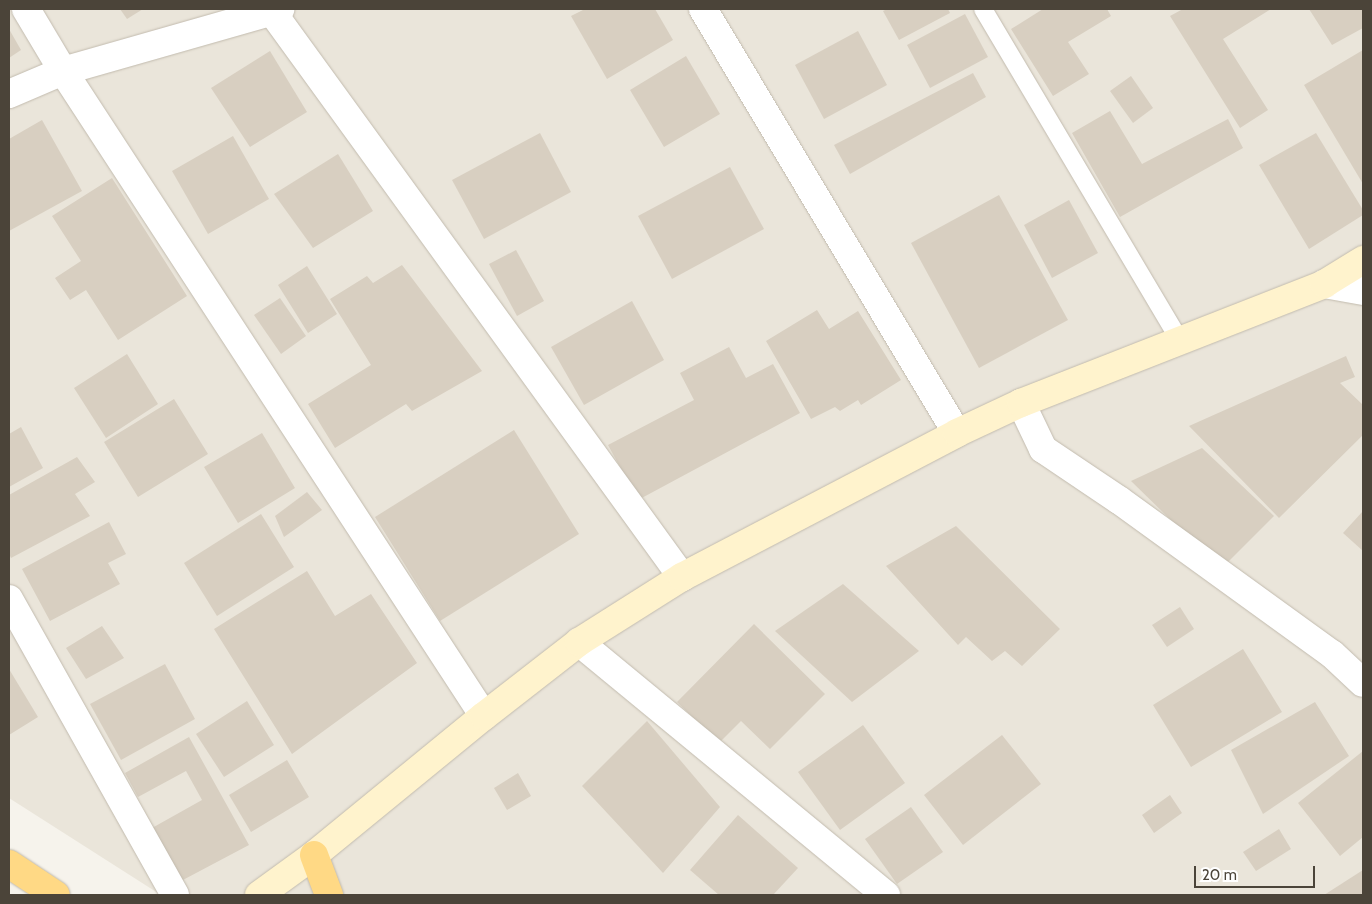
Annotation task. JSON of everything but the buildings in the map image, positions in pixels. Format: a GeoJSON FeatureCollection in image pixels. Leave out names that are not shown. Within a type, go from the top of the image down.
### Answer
{"type":"FeatureCollection","features":[{"type":"Feature","properties":{"kind":"highway"},"geometry":{"type":"LineString","coordinates":[[314,855],[329,895]]}},
{"type":"Feature","properties":{"kind":"highway"},"geometry":{"type":"LineString","coordinates":[[9,864],[56,895]]}},
{"type":"Feature","properties":{"kind":"main road"},"geometry":{"type":"LineString","coordinates":[[259,895],[314,855],[484,716],[579,642],[682,577],[956,433],[1021,403],[1181,342],[1324,284],[1363,260]]}},
{"type":"Feature","properties":{"kind":"street"},"geometry":{"type":"LineString","coordinates":[[26,9],[63,71],[484,716]]}},
{"type":"Feature","properties":{"kind":"street"},"geometry":{"type":"LineString","coordinates":[[703,9],[956,433]]}},
{"type":"Feature","properties":{"kind":"street"},"geometry":{"type":"LineString","coordinates":[[9,94],[63,71],[273,10],[682,577]]}},
{"type":"Feature","properties":{"kind":"street"},"geometry":{"type":"LineString","coordinates":[[1324,284],[1363,291]]}},
{"type":"Feature","properties":{"kind":"street"},"geometry":{"type":"LineString","coordinates":[[1021,403],[1042,448],[1119,500],[1332,654],[1363,683]]}},
{"type":"Feature","properties":{"kind":"street"},"geometry":{"type":"LineString","coordinates":[[9,599],[175,895]]}},
{"type":"Feature","properties":{"kind":"street"},"geometry":{"type":"LineString","coordinates":[[579,642],[886,895]]}},
{"type":"Feature","properties":{"kind":"lane"},"geometry":{"type":"LineString","coordinates":[[983,9],[1181,342]]}},
{"type":"Feature","properties":{"kind":"shaded area"},"geometry":{"type":"Polygon","coordinates":[[[9,9],[1363,9],[1363,895],[161,895],[9,798],[9,9]]]}}]}
